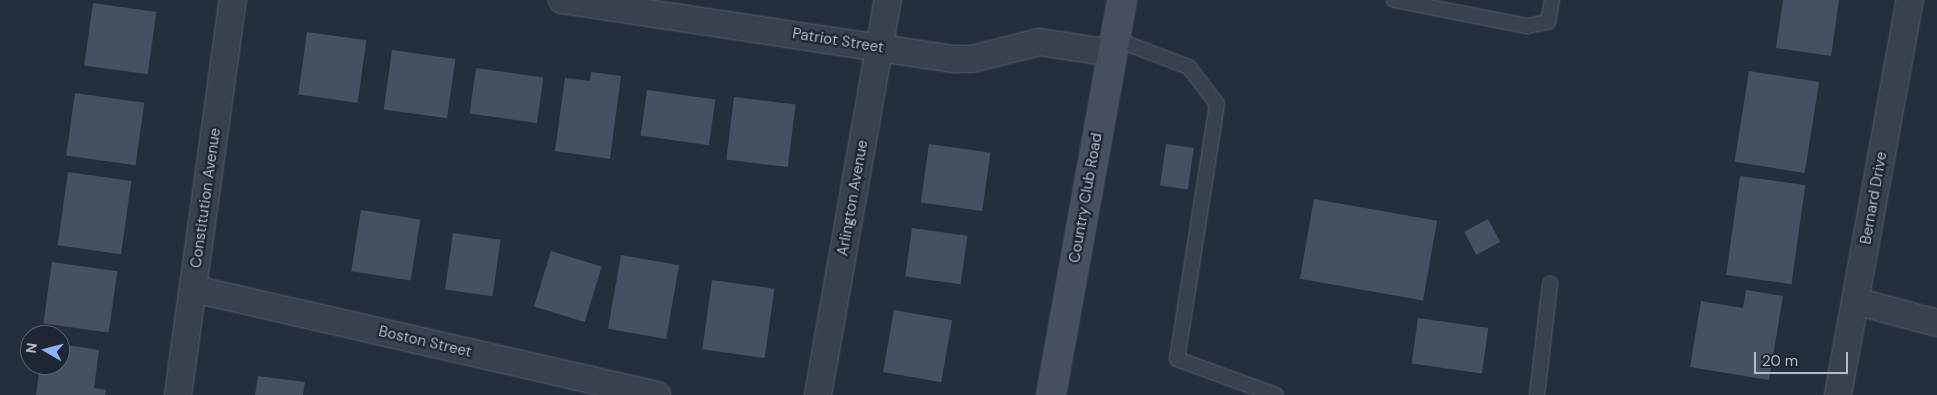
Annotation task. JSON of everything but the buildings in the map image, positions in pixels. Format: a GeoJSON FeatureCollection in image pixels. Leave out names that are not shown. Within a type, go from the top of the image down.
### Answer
{"type":"FeatureCollection","features":[{"type":"Feature","properties":{"kind":"street","name":"Constitution Avenue"},"geometry":{"type":"LineString","coordinates":[[178,395],[233,0]]}},
{"type":"Feature","properties":{"kind":"street","name":"Patriot Street"},"geometry":{"type":"LineString","coordinates":[[562,0],[954,59],[972,59],[1039,42],[1114,46]]}},
{"type":"Feature","properties":{"kind":"street","name":"Arlington Avenue"},"geometry":{"type":"LineString","coordinates":[[818,395],[888,0]]}},
{"type":"Feature","properties":{"kind":"street","name":"Country Club Road"},"geometry":{"type":"LineString","coordinates":[[1051,395],[1122,0]]}},
{"type":"Feature","properties":{"kind":"street","name":"Bernard Drive"},"geometry":{"type":"LineString","coordinates":[[1838,395],[1910,0]]}},
{"type":"Feature","properties":{"kind":"street","name":"Boston Street"},"geometry":{"type":"LineString","coordinates":[[194,289],[657,395]]}},
{"type":"Feature","properties":{"kind":"street"},"geometry":{"type":"LineString","coordinates":[[1855,301],[1937,323]]}},
{"type":"Feature","properties":{"kind":"lane"},"geometry":{"type":"LineString","coordinates":[[1394,0],[1527,26],[1548,22],[1552,0]]}},
{"type":"Feature","properties":{"kind":"lane"},"geometry":{"type":"LineString","coordinates":[[1114,46],[1189,67],[1217,104],[1177,359],[1276,395]]}},
{"type":"Feature","properties":{"kind":"lane"},"geometry":{"type":"LineString","coordinates":[[1537,395],[1550,284]]}}]}
